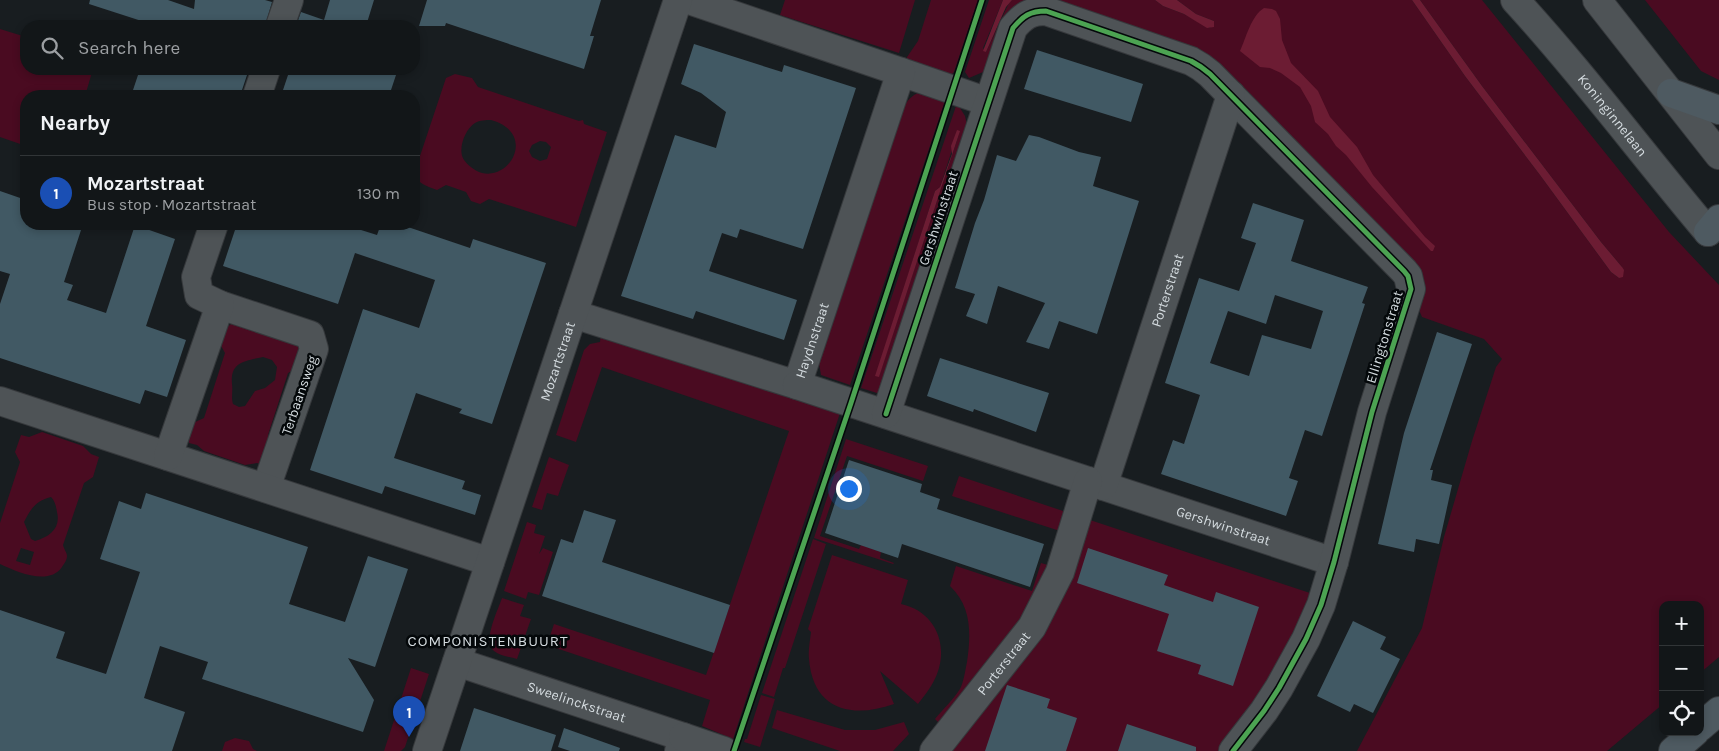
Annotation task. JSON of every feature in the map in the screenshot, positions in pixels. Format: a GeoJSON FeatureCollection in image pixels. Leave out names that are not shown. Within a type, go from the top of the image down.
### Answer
{"type":"FeatureCollection","features":[{"type":"Feature","properties":{"kind":"highway"},"geometry":{"type":"LineString","coordinates":[[1671,93],[1719,110]]}},
{"type":"Feature","properties":{"kind":"highway"},"geometry":{"type":"LineString","coordinates":[[1704,724],[1719,711]]}},
{"type":"Feature","properties":{"kind":"highway"},"geometry":{"type":"LineString","coordinates":[[1673,751],[1690,736]]}},
{"type":"Feature","properties":{"kind":"street"},"geometry":{"type":"LineString","coordinates":[[282,20],[289,0]]}},
{"type":"Feature","properties":{"kind":"street","name":"Mozartstraat"},"geometry":{"type":"LineString","coordinates":[[427,751],[678,0]]}},
{"type":"Feature","properties":{"kind":"street"},"geometry":{"type":"LineString","coordinates":[[689,0],[988,102]]}},
{"type":"Feature","properties":{"kind":"street","name":"Koninginnelaan"},"geometry":{"type":"LineString","coordinates":[[1515,0],[1545,33],[1661,177],[1715,227]]}},
{"type":"Feature","properties":{"kind":"street"},"geometry":{"type":"LineString","coordinates":[[1597,0],[1719,155]]}},
{"type":"Feature","properties":{"kind":"street","name":"Ellingtonstraat"},"geometry":{"type":"LineString","coordinates":[[1013,28],[1027,14],[1046,11],[1201,66],[1404,271],[1411,283],[1410,297],[1372,412],[1334,562],[1321,605],[1292,666],[1264,711],[1233,751]]}},
{"type":"Feature","properties":{"kind":"street","name":"Gershwinstraat"},"geometry":{"type":"LineString","coordinates":[[886,414],[1013,28]]}},
{"type":"Feature","properties":{"kind":"street","name":"Haydnstraat"},"geometry":{"type":"LineString","coordinates":[[573,314],[796,385],[901,72]]}},
{"type":"Feature","properties":{"kind":"street"},"geometry":{"type":"LineString","coordinates":[[259,90],[264,75]]}},
{"type":"Feature","properties":{"kind":"street","name":"Porterstraat"},"geometry":{"type":"LineString","coordinates":[[934,751],[1032,626],[1060,572],[1095,483],[1231,95]]}},
{"type":"Feature","properties":{"kind":"street","name":"Terbaansweg"},"geometry":{"type":"LineString","coordinates":[[212,230],[196,277],[199,295],[220,305],[310,335],[314,350],[266,488]]}},
{"type":"Feature","properties":{"kind":"street"},"geometry":{"type":"LineString","coordinates":[[168,456],[220,305]]}},
{"type":"Feature","properties":{"kind":"street","name":"Gershwinstraat"},"geometry":{"type":"LineString","coordinates":[[796,385],[1334,562]]}},
{"type":"Feature","properties":{"kind":"street"},"geometry":{"type":"LineString","coordinates":[[0,401],[490,562]]}},
{"type":"Feature","properties":{"kind":"street","name":"Sweelinckstraat"},"geometry":{"type":"LineString","coordinates":[[457,662],[681,744],[724,751]]}},
{"type":"Feature","properties":{"kind":"shaded area"},"geometry":{"type":"Polygon","coordinates":[[[785,0],[915,0],[899,53],[780,15],[785,0]]]}},
{"type":"Feature","properties":{"kind":"shaded area"},"geometry":{"type":"Polygon","coordinates":[[[931,0],[978,0],[954,72],[951,75],[905,60],[918,41],[931,0]]]}},
{"type":"Feature","properties":{"kind":"shaded area"},"geometry":{"type":"Polygon","coordinates":[[[989,0],[1003,0],[983,48],[986,52],[1009,3],[1012,0],[1034,0],[983,72],[969,78],[965,72],[989,0]]]}},
{"type":"Feature","properties":{"kind":"shaded area"},"geometry":{"type":"Polygon","coordinates":[[[1003,0],[1012,0],[1006,7],[986,52],[983,51],[1003,0]]]}},
{"type":"Feature","properties":{"kind":"shaded area"},"geometry":{"type":"Polygon","coordinates":[[[1055,0],[1155,0],[1163,6],[1184,14],[1210,28],[1214,21],[1196,14],[1177,0],[1412,0],[1465,76],[1611,272],[1619,278],[1622,267],[1482,86],[1420,0],[1482,0],[1669,232],[1719,285],[1719,657],[1704,670],[1704,601],[1659,601],[1659,707],[1607,751],[1357,751],[1422,628],[1444,537],[1472,441],[1496,367],[1502,359],[1484,339],[1422,317],[1417,305],[1212,61],[1055,0]]]}},
{"type":"Feature","properties":{"kind":"shaded area"},"geometry":{"type":"Polygon","coordinates":[[[1155,0],[1177,0],[1196,14],[1214,21],[1214,27],[1207,28],[1155,0]]]}},
{"type":"Feature","properties":{"kind":"shaded area"},"geometry":{"type":"Polygon","coordinates":[[[1412,0],[1420,0],[1482,86],[1622,267],[1624,270],[1623,277],[1619,278],[1611,272],[1465,76],[1412,0]]]}},
{"type":"Feature","properties":{"kind":"shaded area"},"geometry":{"type":"Polygon","coordinates":[[[1645,0],[1719,0],[1719,80],[1701,71],[1645,0]]]}},
{"type":"Feature","properties":{"kind":"shaded area"},"geometry":{"type":"Polygon","coordinates":[[[1264,8],[1276,11],[1280,19],[1282,40],[1291,63],[1318,91],[1330,117],[1357,147],[1373,175],[1425,237],[1435,246],[1433,251],[1372,187],[1346,155],[1336,146],[1328,134],[1315,122],[1311,106],[1300,87],[1281,73],[1270,68],[1260,67],[1240,51],[1252,22],[1264,8]]]}},
{"type":"Feature","properties":{"kind":"shaded area"},"geometry":{"type":"Polygon","coordinates":[[[0,29],[20,35],[20,75],[91,75],[87,90],[20,90],[20,144],[0,137],[0,29]]]}},
{"type":"Feature","properties":{"kind":"shaded area"},"geometry":{"type":"Polygon","coordinates":[[[455,74],[472,78],[478,87],[579,121],[583,120],[584,124],[607,132],[576,227],[489,199],[480,204],[471,201],[466,192],[446,185],[437,190],[426,186],[420,181],[420,156],[446,78],[455,74]],[[491,120],[475,123],[468,130],[463,140],[461,151],[464,160],[477,171],[490,174],[502,170],[510,161],[515,150],[515,138],[507,128],[491,120]],[[540,141],[532,145],[529,151],[532,157],[540,161],[547,159],[551,147],[546,142],[540,141]]]}},
{"type":"Feature","properties":{"kind":"shaded area"},"geometry":{"type":"Polygon","coordinates":[[[924,91],[945,101],[850,385],[821,375],[819,363],[903,108],[912,97],[924,91]]]}},
{"type":"Feature","properties":{"kind":"shaded area"},"geometry":{"type":"Polygon","coordinates":[[[956,106],[960,108],[965,116],[968,130],[883,390],[877,393],[861,388],[956,106]],[[959,134],[940,187],[935,191],[876,375],[879,376],[959,134]]]}},
{"type":"Feature","properties":{"kind":"shaded area"},"geometry":{"type":"Polygon","coordinates":[[[957,130],[960,131],[879,377],[875,376],[935,191],[940,187],[952,154],[951,146],[957,130]]]}},
{"type":"Feature","properties":{"kind":"shaded area"},"geometry":{"type":"Polygon","coordinates":[[[237,321],[299,344],[301,353],[297,368],[288,373],[268,435],[272,444],[265,465],[257,463],[245,465],[204,451],[197,445],[189,443],[189,434],[193,423],[204,418],[225,353],[219,342],[225,329],[237,321]],[[263,357],[244,362],[236,367],[232,377],[233,404],[239,407],[245,406],[255,391],[265,388],[275,380],[277,367],[272,360],[263,357]]]}},
{"type":"Feature","properties":{"kind":"shaded area"},"geometry":{"type":"Polygon","coordinates":[[[601,333],[841,410],[733,739],[702,726],[710,700],[547,645],[554,624],[706,675],[789,431],[602,367],[576,442],[556,435],[584,350],[590,344],[600,342],[601,333]]]}},
{"type":"Feature","properties":{"kind":"shaded area"},"geometry":{"type":"Polygon","coordinates":[[[42,432],[83,446],[91,454],[99,457],[93,477],[84,483],[63,545],[67,555],[66,560],[56,573],[41,577],[15,571],[0,564],[0,523],[20,462],[15,452],[21,435],[29,437],[42,432]],[[51,497],[34,506],[24,522],[31,539],[35,541],[50,534],[56,527],[57,512],[51,497]],[[21,548],[16,561],[30,565],[34,552],[21,548]]]}},
{"type":"Feature","properties":{"kind":"shaded area"},"geometry":{"type":"Polygon","coordinates":[[[846,439],[928,466],[923,481],[847,456],[820,536],[859,549],[861,545],[881,552],[880,558],[893,564],[814,538],[846,439]]]}},
{"type":"Feature","properties":{"kind":"shaded area"},"geometry":{"type":"Polygon","coordinates":[[[549,457],[569,465],[558,496],[547,493],[542,510],[532,507],[549,457]]]}},
{"type":"Feature","properties":{"kind":"shaded area"},"geometry":{"type":"Polygon","coordinates":[[[959,476],[1069,513],[1063,532],[952,496],[959,476]]]}},
{"type":"Feature","properties":{"kind":"shaded area"},"geometry":{"type":"Polygon","coordinates":[[[1087,519],[1313,594],[1286,657],[1221,751],[945,751],[1087,519]]]}},
{"type":"Feature","properties":{"kind":"shaded area"},"geometry":{"type":"Polygon","coordinates":[[[527,522],[536,525],[534,533],[545,536],[539,554],[543,548],[553,552],[539,595],[528,592],[526,599],[504,591],[527,522]]]}},
{"type":"Feature","properties":{"kind":"shaded area"},"geometry":{"type":"Polygon","coordinates":[[[813,539],[826,544],[774,697],[762,693],[813,539]]]}},
{"type":"Feature","properties":{"kind":"shaded area"},"geometry":{"type":"Polygon","coordinates":[[[832,555],[908,580],[901,604],[913,608],[930,621],[940,640],[941,651],[937,674],[929,690],[918,704],[880,671],[894,704],[864,710],[850,710],[837,706],[827,700],[818,690],[812,676],[809,659],[811,632],[808,629],[832,555]]]}},
{"type":"Feature","properties":{"kind":"shaded area"},"geometry":{"type":"Polygon","coordinates":[[[1041,563],[1051,566],[1037,602],[942,726],[935,719],[960,689],[968,652],[969,631],[966,612],[957,594],[950,586],[956,566],[1032,591],[1041,563]]]}},
{"type":"Feature","properties":{"kind":"shaded area"},"geometry":{"type":"Polygon","coordinates":[[[502,598],[524,605],[520,616],[531,619],[517,659],[499,654],[491,647],[490,633],[502,598]]]}},
{"type":"Feature","properties":{"kind":"shaded area"},"geometry":{"type":"Polygon","coordinates":[[[411,668],[429,674],[405,747],[401,751],[384,751],[411,668]]]}},
{"type":"Feature","properties":{"kind":"shaded area"},"geometry":{"type":"Polygon","coordinates":[[[761,695],[775,699],[760,747],[744,742],[747,739],[761,695]]]}},
{"type":"Feature","properties":{"kind":"shaded area"},"geometry":{"type":"Polygon","coordinates":[[[777,710],[845,730],[875,730],[904,722],[909,734],[893,751],[840,751],[772,728],[777,710]]]}},
{"type":"Feature","properties":{"kind":"shaded area"},"geometry":{"type":"Polygon","coordinates":[[[235,738],[249,741],[253,749],[257,751],[222,751],[225,742],[235,738]]]}},
{"type":"Feature","properties":{"kind":"building"},"geometry":{"type":"Polygon","coordinates":[[[90,0],[168,0],[194,9],[195,0],[265,0],[272,2],[267,20],[138,20],[89,4],[90,0]]]}},
{"type":"Feature","properties":{"kind":"building"},"geometry":{"type":"Polygon","coordinates":[[[330,0],[374,0],[368,20],[324,20],[330,0]]]}},
{"type":"Feature","properties":{"kind":"building"},"geometry":{"type":"Polygon","coordinates":[[[427,0],[601,0],[590,36],[594,36],[584,69],[446,23],[445,26],[420,26],[427,0]]]}},
{"type":"Feature","properties":{"kind":"building"},"geometry":{"type":"Polygon","coordinates":[[[301,12],[324,20],[298,20],[301,12]]]}},
{"type":"Feature","properties":{"kind":"building"},"geometry":{"type":"Polygon","coordinates":[[[694,44],[782,72],[784,65],[856,88],[803,249],[740,229],[737,238],[722,233],[709,271],[797,300],[784,340],[696,311],[693,319],[621,296],[675,135],[716,148],[726,112],[701,93],[681,84],[694,44]]]}},
{"type":"Feature","properties":{"kind":"building"},"geometry":{"type":"Polygon","coordinates":[[[1037,50],[1143,84],[1131,122],[1024,89],[1037,50]]]}},
{"type":"Feature","properties":{"kind":"building"},"geometry":{"type":"Polygon","coordinates":[[[138,75],[247,75],[242,90],[133,90],[138,75]]]}},
{"type":"Feature","properties":{"kind":"building"},"geometry":{"type":"Polygon","coordinates":[[[288,75],[396,75],[391,90],[283,90],[288,75]]]}},
{"type":"Feature","properties":{"kind":"building"},"geometry":{"type":"Polygon","coordinates":[[[1029,135],[1079,152],[1101,157],[1093,186],[1139,201],[1097,334],[1059,321],[1049,349],[1026,342],[1045,303],[998,286],[987,324],[966,316],[975,294],[955,288],[997,155],[1016,161],[1029,135]]]}},
{"type":"Feature","properties":{"kind":"building"},"geometry":{"type":"Polygon","coordinates":[[[0,191],[20,198],[20,230],[81,230],[64,282],[73,285],[67,300],[106,313],[133,230],[149,230],[175,239],[146,326],[186,340],[167,397],[145,390],[140,404],[0,358],[0,304],[10,274],[0,271],[0,191]]]}},
{"type":"Feature","properties":{"kind":"building"},"geometry":{"type":"Polygon","coordinates":[[[1253,203],[1304,220],[1291,261],[1368,287],[1362,303],[1365,304],[1322,436],[1305,430],[1289,478],[1298,481],[1286,516],[1161,474],[1173,440],[1184,444],[1200,395],[1165,383],[1199,278],[1239,291],[1256,243],[1241,238],[1253,203]],[[1275,295],[1266,324],[1228,311],[1210,363],[1249,376],[1262,335],[1311,349],[1323,311],[1275,295]]]}},
{"type":"Feature","properties":{"kind":"building"},"geometry":{"type":"Polygon","coordinates":[[[235,230],[361,230],[377,235],[379,230],[417,230],[470,248],[473,239],[546,263],[492,424],[459,413],[462,409],[416,393],[394,458],[465,481],[462,489],[481,495],[475,515],[385,486],[382,494],[310,470],[363,309],[419,328],[435,280],[355,253],[338,304],[223,266],[235,230]]]}},
{"type":"Feature","properties":{"kind":"building"},"geometry":{"type":"Polygon","coordinates":[[[1437,332],[1472,344],[1430,470],[1433,470],[1431,480],[1452,485],[1439,544],[1416,539],[1414,552],[1378,544],[1404,433],[1437,332]]]}},
{"type":"Feature","properties":{"kind":"building"},"geometry":{"type":"Polygon","coordinates":[[[940,358],[1049,393],[1036,432],[974,409],[973,412],[927,396],[940,358]]]}},
{"type":"Feature","properties":{"kind":"building"},"geometry":{"type":"Polygon","coordinates":[[[849,460],[922,484],[920,492],[940,499],[937,509],[1044,544],[1030,587],[902,544],[898,558],[825,533],[849,460]]]}},
{"type":"Feature","properties":{"kind":"building"},"geometry":{"type":"Polygon","coordinates":[[[146,493],[308,547],[289,604],[345,622],[368,556],[408,569],[375,667],[348,658],[374,700],[363,732],[202,679],[208,662],[160,646],[144,698],[185,712],[172,751],[0,751],[0,610],[65,632],[56,658],[106,674],[140,572],[100,559],[119,501],[141,509],[146,493]]]}},
{"type":"Feature","properties":{"kind":"building"},"geometry":{"type":"Polygon","coordinates":[[[584,510],[616,520],[602,562],[730,605],[714,653],[542,596],[561,539],[573,543],[584,510]]]}},
{"type":"Feature","properties":{"kind":"building"},"geometry":{"type":"Polygon","coordinates":[[[1088,548],[1168,575],[1164,585],[1213,602],[1216,592],[1259,607],[1233,686],[1198,674],[1201,665],[1157,651],[1169,614],[1077,583],[1088,548]]]}},
{"type":"Feature","properties":{"kind":"building"},"geometry":{"type":"Polygon","coordinates":[[[1353,621],[1386,637],[1380,649],[1400,659],[1373,713],[1354,704],[1350,712],[1317,696],[1353,621]]]}},
{"type":"Feature","properties":{"kind":"building"},"geometry":{"type":"Polygon","coordinates":[[[1007,685],[1050,699],[1047,708],[1077,718],[1066,751],[985,751],[1007,685]]]}},
{"type":"Feature","properties":{"kind":"building"},"geometry":{"type":"Polygon","coordinates":[[[474,708],[556,735],[551,751],[460,751],[474,708]]]}},
{"type":"Feature","properties":{"kind":"building"},"geometry":{"type":"Polygon","coordinates":[[[1127,724],[1196,747],[1196,751],[1118,751],[1127,724]]]}},
{"type":"Feature","properties":{"kind":"building"},"geometry":{"type":"Polygon","coordinates":[[[564,728],[620,748],[619,751],[570,751],[558,747],[564,728]]]}},
{"type":"Feature","properties":{"kind":"cycle path"},"geometry":{"type":"LineString","coordinates":[[734,751],[851,403],[982,0]]}},
{"type":"Feature","properties":{"kind":"cycle path"},"geometry":{"type":"LineString","coordinates":[[886,414],[1013,28],[1031,13],[1046,11],[1191,61],[1210,74],[1404,271],[1408,276],[1411,289],[1372,412],[1334,562],[1321,605],[1306,639],[1279,688],[1233,751]]}},
{"type":"Feature","properties":{"kind":"place","name":"Mozartstraat"},"geometry":{"type":"Point","coordinates":[409,737]}},
{"type":"Feature","properties":{"kind":"district","name":"COMPONISTENBUURT"},"geometry":{"type":"Point","coordinates":[488,641]}}]}
